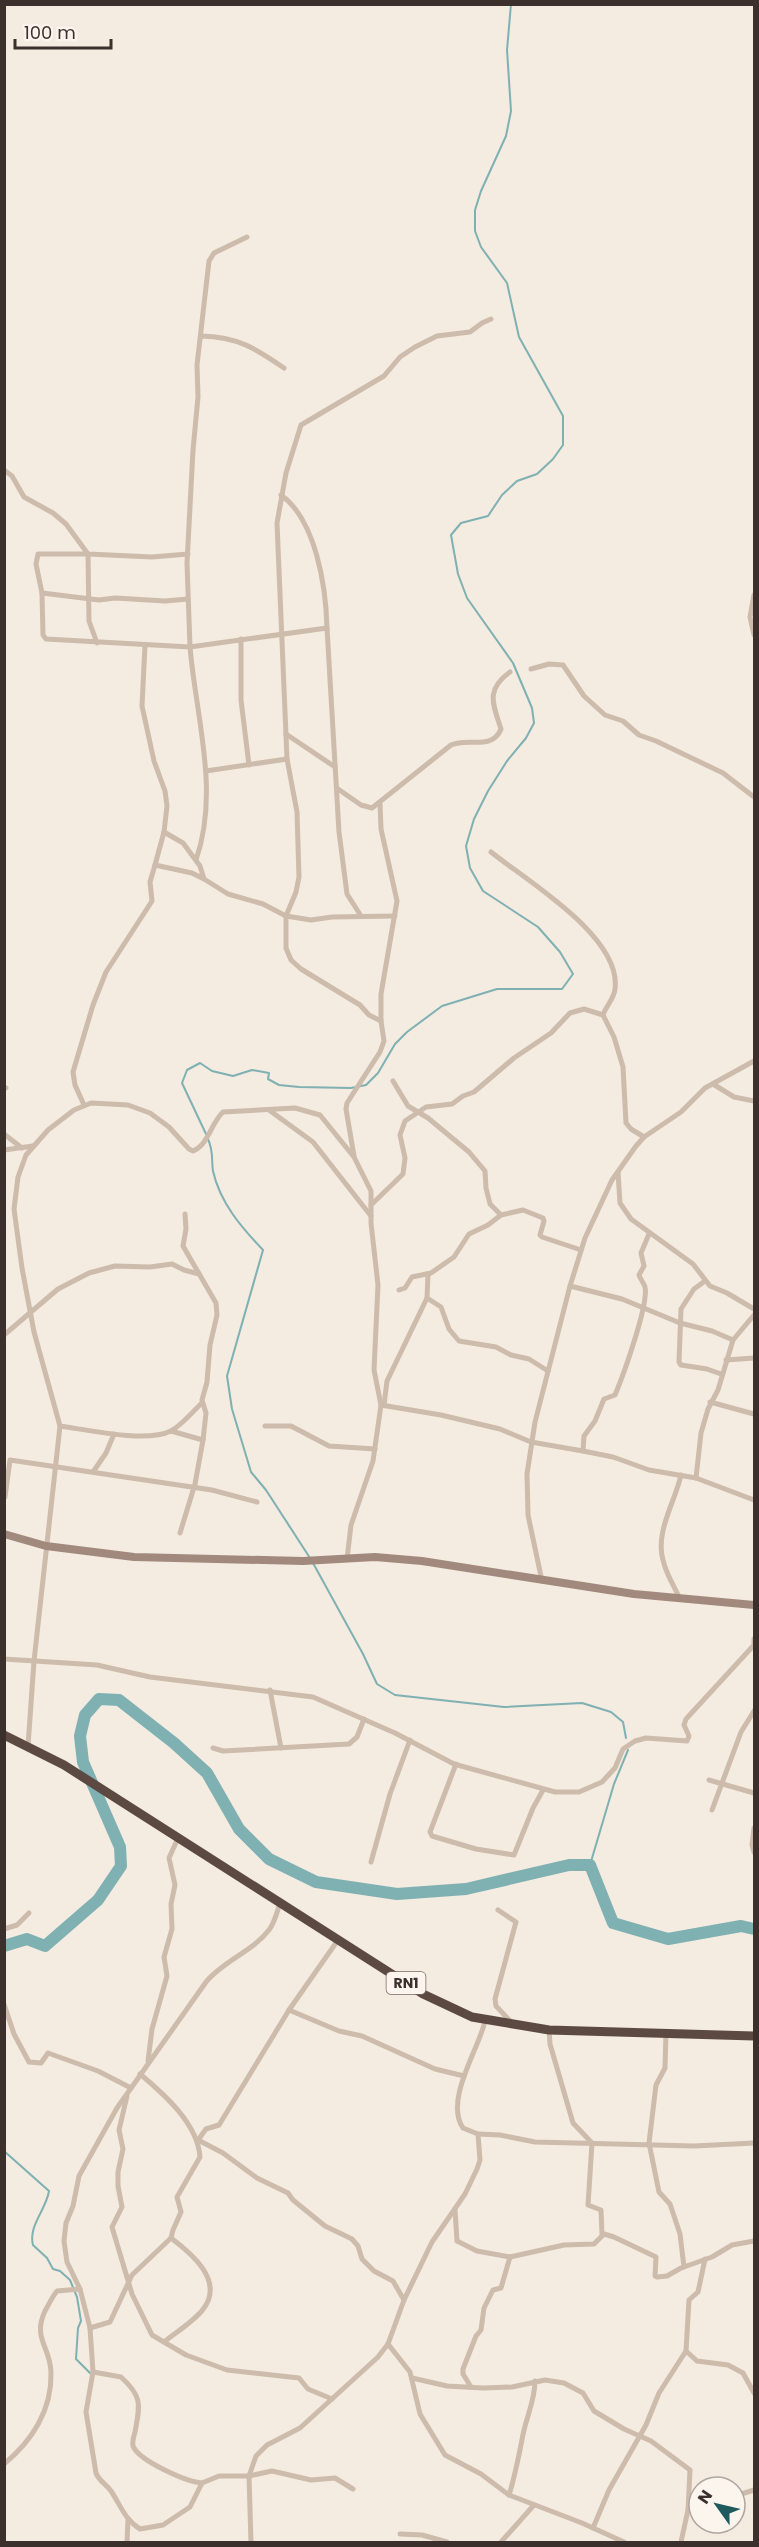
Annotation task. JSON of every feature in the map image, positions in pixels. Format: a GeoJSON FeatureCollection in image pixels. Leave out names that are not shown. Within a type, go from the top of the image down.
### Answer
{"type":"FeatureCollection","features":[{"type":"Feature","properties":{"kind":"highway","name":"RN1"},"geometry":{"type":"LineString","coordinates":[[4,1735],[83,1777],[423,1994],[472,2017],[549,2030],[754,2036]]}},
{"type":"Feature","properties":{"kind":"main road"},"geometry":{"type":"LineString","coordinates":[[4,1534],[46,1546],[134,1557],[303,1561],[375,1557],[422,1561],[542,1581],[680,1599],[754,1605]]}},
{"type":"Feature","properties":{"kind":"street"},"geometry":{"type":"LineString","coordinates":[[196,860],[205,832],[208,793],[190,647],[188,598],[188,554],[198,396],[197,365],[210,257],[219,250],[247,237]]}},
{"type":"Feature","properties":{"kind":"street"},"geometry":{"type":"LineString","coordinates":[[381,1021],[369,1016],[360,1005],[308,974],[291,960],[286,948],[286,916],[296,892],[299,877],[297,809],[287,759],[277,535],[281,495],[289,459],[301,425],[355,391],[384,376],[400,357],[415,347],[437,336],[470,332],[491,319]]}},
{"type":"Feature","properties":{"kind":"street"},"geometry":{"type":"LineString","coordinates":[[201,336],[228,338],[243,342],[284,368]]}},
{"type":"Feature","properties":{"kind":"street"},"geometry":{"type":"LineString","coordinates":[[4,470],[12,476],[24,497],[53,513],[66,524],[88,554],[89,621],[97,643]]}},
{"type":"Feature","properties":{"kind":"street"},"geometry":{"type":"LineString","coordinates":[[281,495],[296,509],[310,536],[325,600],[339,832],[347,894],[361,916]]}},
{"type":"Feature","properties":{"kind":"street"},"geometry":{"type":"LineString","coordinates":[[188,554],[152,556],[38,554],[36,564],[42,593],[44,638],[190,647],[327,628]]}},
{"type":"Feature","properties":{"kind":"street"},"geometry":{"type":"LineString","coordinates":[[42,593],[103,600],[115,598],[165,601],[188,598]]}},
{"type":"Feature","properties":{"kind":"street"},"geometry":{"type":"LineString","coordinates":[[754,595],[750,618],[754,635]]}},
{"type":"Feature","properties":{"kind":"street"},"geometry":{"type":"LineString","coordinates":[[241,639],[241,700],[249,765]]}},
{"type":"Feature","properties":{"kind":"street"},"geometry":{"type":"LineString","coordinates":[[84,1105],[74,1078],[75,1061],[104,975],[152,902],[150,882],[164,832],[167,806],[165,791],[154,761],[142,706],[145,645]]}},
{"type":"Feature","properties":{"kind":"street"},"geometry":{"type":"LineString","coordinates":[[531,669],[549,664],[562,665],[584,696],[605,715],[623,721],[639,735],[723,773],[754,797]]}},
{"type":"Feature","properties":{"kind":"street"},"geometry":{"type":"LineString","coordinates":[[338,789],[368,808],[380,804],[452,745],[462,741],[483,743],[496,737],[501,729],[494,706],[493,691],[498,681],[510,672]]}},
{"type":"Feature","properties":{"kind":"street"},"geometry":{"type":"LineString","coordinates":[[286,734],[335,767]]}},
{"type":"Feature","properties":{"kind":"street"},"geometry":{"type":"LineString","coordinates":[[206,771],[287,759]]}},
{"type":"Feature","properties":{"kind":"street"},"geometry":{"type":"LineString","coordinates":[[354,1157],[347,1103],[383,1046],[381,994],[397,894],[381,829],[380,804]]}},
{"type":"Feature","properties":{"kind":"street"},"geometry":{"type":"LineString","coordinates":[[164,832],[183,843],[196,860],[204,879]]}},
{"type":"Feature","properties":{"kind":"street"},"geometry":{"type":"LineString","coordinates":[[491,852],[573,914],[595,937],[615,976],[615,993],[603,1015]]}},
{"type":"Feature","properties":{"kind":"street"},"geometry":{"type":"LineString","coordinates":[[155,865],[192,873],[228,894],[263,904],[286,916],[311,920],[395,916]]}},
{"type":"Feature","properties":{"kind":"street"},"geometry":{"type":"LineString","coordinates":[[370,1206],[403,1174],[405,1158],[400,1129],[405,1121],[416,1112],[432,1105],[452,1104],[474,1092],[514,1058],[551,1033],[570,1013],[584,1009],[603,1015],[614,1036],[623,1068],[626,1123],[644,1137]]}},
{"type":"Feature","properties":{"kind":"street"},"geometry":{"type":"LineString","coordinates":[[542,1581],[526,1495],[531,1442],[581,1250],[618,1170],[644,1137],[676,1116],[700,1092],[754,1061]]}},
{"type":"Feature","properties":{"kind":"street"},"geometry":{"type":"LineString","coordinates":[[393,1081],[408,1106],[428,1118],[470,1152],[485,1171],[490,1204],[501,1215]]}},
{"type":"Feature","properties":{"kind":"street"},"geometry":{"type":"LineString","coordinates":[[713,1084],[734,1097],[754,1101]]}},
{"type":"Feature","properties":{"kind":"street"},"geometry":{"type":"LineString","coordinates":[[28,1746],[34,1661],[60,1426],[30,1312],[14,1201],[22,1163],[33,1146],[58,1121],[84,1105],[107,1102],[140,1108],[160,1119],[193,1151],[202,1146],[223,1112],[304,1109],[320,1114],[354,1157],[370,1191],[378,1285],[374,1370],[382,1405]]}},
{"type":"Feature","properties":{"kind":"street"},"geometry":{"type":"LineString","coordinates":[[268,1109],[313,1142],[371,1216]]}},
{"type":"Feature","properties":{"kind":"street"},"geometry":{"type":"LineString","coordinates":[[4,1134],[22,1148]]}},
{"type":"Feature","properties":{"kind":"street"},"geometry":{"type":"LineString","coordinates":[[4,1150],[33,1146]]}},
{"type":"Feature","properties":{"kind":"street"},"geometry":{"type":"LineString","coordinates":[[618,1170],[621,1203],[625,1212],[649,1234],[693,1264],[705,1281],[754,1308]]}},
{"type":"Feature","properties":{"kind":"street"},"geometry":{"type":"LineString","coordinates":[[399,1290],[405,1288],[412,1277],[428,1274],[454,1257],[469,1234],[488,1225],[501,1215],[523,1210],[543,1218],[540,1234],[542,1237],[581,1250]]}},
{"type":"Feature","properties":{"kind":"street"},"geometry":{"type":"LineString","coordinates":[[171,1431],[202,1403],[207,1382],[210,1345],[218,1312],[216,1303],[183,1246],[186,1229],[185,1214]]}},
{"type":"Feature","properties":{"kind":"street"},"geometry":{"type":"LineString","coordinates":[[583,1451],[584,1436],[596,1421],[603,1402],[615,1395],[627,1366],[643,1306],[645,1286],[639,1275],[644,1266],[641,1253],[649,1234]]}},
{"type":"Feature","properties":{"kind":"street"},"geometry":{"type":"LineString","coordinates":[[4,1335],[61,1287],[89,1273],[111,1267],[172,1264],[199,1274]]}},
{"type":"Feature","properties":{"kind":"street"},"geometry":{"type":"LineString","coordinates":[[347,1558],[351,1525],[369,1477],[387,1381],[427,1298],[428,1274]]}},
{"type":"Feature","properties":{"kind":"street"},"geometry":{"type":"LineString","coordinates":[[705,1281],[694,1289],[681,1309],[678,1358],[681,1365],[707,1369],[721,1374]]}},
{"type":"Feature","properties":{"kind":"street"},"geometry":{"type":"LineString","coordinates":[[570,1286],[643,1306],[680,1323],[712,1331],[733,1340]]}},
{"type":"Feature","properties":{"kind":"street"},"geometry":{"type":"LineString","coordinates":[[427,1298],[441,1307],[449,1329],[459,1341],[496,1347],[511,1355],[529,1359],[548,1371]]}},
{"type":"Feature","properties":{"kind":"street"},"geometry":{"type":"LineString","coordinates":[[696,1478],[701,1432],[710,1402],[718,1390],[733,1340],[754,1315]]}},
{"type":"Feature","properties":{"kind":"street"},"geometry":{"type":"LineString","coordinates":[[726,1360],[754,1358]]}},
{"type":"Feature","properties":{"kind":"street"},"geometry":{"type":"LineString","coordinates":[[710,1402],[754,1414]]}},
{"type":"Feature","properties":{"kind":"street"},"geometry":{"type":"LineString","coordinates":[[180,1533],[194,1487],[203,1440],[206,1413],[202,1403]]}},
{"type":"Feature","properties":{"kind":"street"},"geometry":{"type":"LineString","coordinates":[[382,1405],[441,1415],[500,1429],[531,1442],[613,1457],[649,1470],[696,1478],[754,1500]]}},
{"type":"Feature","properties":{"kind":"street"},"geometry":{"type":"LineString","coordinates":[[60,1426],[114,1434],[153,1435],[171,1431],[203,1440]]}},
{"type":"Feature","properties":{"kind":"street"},"geometry":{"type":"LineString","coordinates":[[265,1426],[291,1426],[328,1446],[375,1449]]}},
{"type":"Feature","properties":{"kind":"street"},"geometry":{"type":"LineString","coordinates":[[93,1472],[108,1450],[114,1434]]}},
{"type":"Feature","properties":{"kind":"street"},"geometry":{"type":"LineString","coordinates":[[5,1497],[7,1460],[217,1490],[257,1502]]}},
{"type":"Feature","properties":{"kind":"street"},"geometry":{"type":"LineString","coordinates":[[680,1599],[663,1564],[661,1548],[664,1527],[681,1475]]}},
{"type":"Feature","properties":{"kind":"street"},"geometry":{"type":"LineString","coordinates":[[4,1659],[98,1665],[150,1677],[313,1697],[410,1740],[456,1764],[543,1790],[579,1792],[602,1782],[615,1768],[623,1749],[635,1741],[646,1738],[687,1741],[689,1736],[684,1725],[686,1719],[754,1645],[754,1639]]}},
{"type":"Feature","properties":{"kind":"street"},"geometry":{"type":"LineString","coordinates":[[270,1690],[281,1748]]}},
{"type":"Feature","properties":{"kind":"street"},"geometry":{"type":"LineString","coordinates":[[712,1810],[742,1730],[754,1711]]}},
{"type":"Feature","properties":{"kind":"street"},"geometry":{"type":"LineString","coordinates":[[213,1748],[223,1751],[349,1744],[357,1737],[364,1719]]}},
{"type":"Feature","properties":{"kind":"street"},"geometry":{"type":"LineString","coordinates":[[371,1862],[390,1794],[410,1740]]}},
{"type":"Feature","properties":{"kind":"street"},"geometry":{"type":"LineString","coordinates":[[456,1764],[430,1832],[432,1836],[514,1855],[543,1790]]}},
{"type":"Feature","properties":{"kind":"street"},"geometry":{"type":"LineString","coordinates":[[710,1780],[754,1793]]}},
{"type":"Feature","properties":{"kind":"street"},"geometry":{"type":"LineString","coordinates":[[754,1828],[752,1845],[754,1852]]}},
{"type":"Feature","properties":{"kind":"street"},"geometry":{"type":"LineString","coordinates":[[148,2063],[152,2029],[167,1976],[164,1957],[172,1929],[171,1904],[176,1885],[169,1858],[178,1838]]}},
{"type":"Feature","properties":{"kind":"street"},"geometry":{"type":"LineString","coordinates":[[202,2483],[190,2507],[165,2524],[142,2529],[128,2520],[111,2491],[100,2481],[96,2473],[86,2412],[93,2372],[90,2328],[80,2289],[66,2256],[64,2241],[66,2223],[73,2206],[79,2175],[129,2090],[212,1974],[248,1951],[268,1932],[281,1902]]}},
{"type":"Feature","properties":{"kind":"street"},"geometry":{"type":"LineString","coordinates":[[498,1910],[515,1919],[517,1926],[495,1999],[501,2012],[516,2026]]}},
{"type":"Feature","properties":{"kind":"street"},"geometry":{"type":"LineString","coordinates":[[4,1929],[17,1925],[28,1913]]}},
{"type":"Feature","properties":{"kind":"street"},"geometry":{"type":"LineString","coordinates":[[90,2328],[110,2322],[128,2282],[141,2265],[158,2253],[171,2238],[172,2230],[182,2212],[177,2197],[200,2157],[198,2140],[206,2129],[219,2125],[289,2010],[338,1940]]}},
{"type":"Feature","properties":{"kind":"street"},"geometry":{"type":"LineString","coordinates":[[4,2004],[14,2034],[29,2062],[41,2063],[48,2053],[98,2071],[129,2090]]}},
{"type":"Feature","properties":{"kind":"street"},"geometry":{"type":"LineString","coordinates":[[289,2010],[339,2031],[362,2036],[435,2069],[465,2076]]}},
{"type":"Feature","properties":{"kind":"street"},"geometry":{"type":"LineString","coordinates":[[485,2021],[458,2103],[458,2119],[463,2127],[478,2134],[500,2135],[536,2142],[694,2146],[754,2143]]}},
{"type":"Feature","properties":{"kind":"street"},"geometry":{"type":"LineString","coordinates":[[455,2210],[458,2243],[481,2252],[510,2257],[569,2244],[594,2244],[602,2235],[601,2210],[588,2205],[592,2143],[573,2123],[550,2044],[549,2030]]}},
{"type":"Feature","properties":{"kind":"street"},"geometry":{"type":"LineString","coordinates":[[666,2032],[665,2068],[656,2085],[650,2144],[659,2192],[670,2204],[680,2234],[684,2267]]}},
{"type":"Feature","properties":{"kind":"street"},"geometry":{"type":"LineString","coordinates":[[140,2074],[165,2097],[198,2140],[223,2153],[257,2178],[288,2193],[293,2200],[325,2226],[352,2239],[358,2246],[362,2259],[374,2271],[393,2281],[404,2300]]}},
{"type":"Feature","properties":{"kind":"street"},"geometry":{"type":"LineString","coordinates":[[129,2090],[120,2130],[123,2151],[118,2172],[118,2186],[122,2206],[111,2227],[132,2294],[151,2333],[190,2357],[227,2370],[298,2378],[308,2389],[332,2399]]}},
{"type":"Feature","properties":{"kind":"street"},"geometry":{"type":"LineString","coordinates":[[251,2542],[249,2476],[252,2463],[261,2450],[300,2428],[370,2366],[388,2344],[404,2300],[432,2242],[455,2210],[479,2165],[478,2134]]}},
{"type":"Feature","properties":{"kind":"street"},"geometry":{"type":"LineString","coordinates":[[602,2235],[614,2236],[656,2257],[657,2277],[666,2276],[732,2245],[754,2241]]}},
{"type":"Feature","properties":{"kind":"street"},"geometry":{"type":"LineString","coordinates":[[164,2342],[202,2310],[207,2303],[209,2291],[206,2277],[198,2260],[171,2238]]}},
{"type":"Feature","properties":{"kind":"street"},"geometry":{"type":"LineString","coordinates":[[471,2387],[463,2374],[463,2369],[476,2336],[481,2330],[485,2305],[493,2290],[501,2286],[510,2257]]}},
{"type":"Feature","properties":{"kind":"street"},"geometry":{"type":"LineString","coordinates":[[593,2528],[609,2490],[639,2436],[659,2393],[686,2350],[689,2300],[698,2292],[705,2259]]}},
{"type":"Feature","properties":{"kind":"street"},"geometry":{"type":"LineString","coordinates":[[4,2464],[24,2445],[45,2413],[51,2372],[40,2322],[57,2291],[80,2289]]}},
{"type":"Feature","properties":{"kind":"street"},"geometry":{"type":"LineString","coordinates":[[388,2344],[406,2366],[412,2378],[420,2414],[440,2449],[451,2459],[481,2474],[509,2495],[624,2542]]}},
{"type":"Feature","properties":{"kind":"street"},"geometry":{"type":"LineString","coordinates":[[686,2350],[697,2361],[723,2363],[747,2375],[754,2393]]}},
{"type":"Feature","properties":{"kind":"street"},"geometry":{"type":"LineString","coordinates":[[93,2372],[122,2377],[139,2398],[140,2405],[133,2442],[138,2452],[156,2466],[190,2481],[202,2483],[219,2476],[249,2476],[272,2471],[311,2480],[331,2477],[340,2480],[352,2489]]}},
{"type":"Feature","properties":{"kind":"street"},"geometry":{"type":"LineString","coordinates":[[412,2378],[447,2386],[512,2387],[535,2381],[554,2380],[575,2387],[588,2398],[594,2411],[624,2429],[651,2441],[690,2470],[691,2475]]}},
{"type":"Feature","properties":{"kind":"street"},"geometry":{"type":"LineString","coordinates":[[509,2495],[518,2467],[527,2419],[534,2402],[535,2381]]}},
{"type":"Feature","properties":{"kind":"street"},"geometry":{"type":"LineString","coordinates":[[753,2490],[754,2497]]}},
{"type":"Feature","properties":{"kind":"street"},"geometry":{"type":"LineString","coordinates":[[501,2542],[534,2505]]}},
{"type":"Feature","properties":{"kind":"street"},"geometry":{"type":"LineString","coordinates":[[681,2542],[687,2515]]}},
{"type":"Feature","properties":{"kind":"street"},"geometry":{"type":"LineString","coordinates":[[127,2542],[128,2520]]}},
{"type":"Feature","properties":{"kind":"street"},"geometry":{"type":"LineString","coordinates":[[400,2534],[422,2535],[447,2542]]}},
{"type":"Feature","properties":{"kind":"waterway"},"geometry":{"type":"LineString","coordinates":[[206,1134],[182,1083],[187,1070],[200,1063],[212,1071],[233,1076],[252,1070],[269,1073],[268,1079],[279,1085],[351,1088],[366,1085],[378,1073],[395,1044],[442,1006],[497,989],[562,989],[573,974],[560,952],[538,927],[483,891],[470,868],[466,846],[474,819],[488,791],[534,723],[532,708],[513,663],[467,598],[458,574],[451,535],[461,523],[488,516],[502,495],[517,481],[537,474],[553,459],[563,445],[563,416],[519,337],[507,283],[481,247],[475,231],[475,210],[481,191],[506,136],[511,111],[507,50],[511,4]]}},
{"type":"Feature","properties":{"kind":"waterway"},"geometry":{"type":"LineString","coordinates":[[208,1139],[212,1152],[213,1171],[221,1194],[240,1224],[263,1250],[227,1376],[232,1409],[251,1472],[266,1490],[310,1558]]}},
{"type":"Feature","properties":{"kind":"waterway"},"geometry":{"type":"LineString","coordinates":[[313,1563],[377,1684],[395,1695],[504,1707],[582,1703],[611,1712],[623,1722],[626,1738]]}},
{"type":"Feature","properties":{"kind":"waterway"},"geometry":{"type":"LineString","coordinates":[[4,1946],[27,1939],[45,1946],[98,1900],[121,1866],[120,1847],[83,1762],[80,1736],[85,1715],[99,1699],[119,1700],[174,1743],[207,1773],[239,1829],[269,1859],[316,1882],[397,1894],[466,1889],[569,1865],[590,1865],[613,1923],[668,1939],[741,1926],[754,1929]]}},
{"type":"Feature","properties":{"kind":"waterway"},"geometry":{"type":"LineString","coordinates":[[590,1865],[614,1784],[628,1750]]}},
{"type":"Feature","properties":{"kind":"waterway"},"geometry":{"type":"LineString","coordinates":[[4,2151],[49,2191],[33,2231],[33,2245],[47,2258],[53,2269],[60,2271],[70,2280],[77,2297],[81,2321],[78,2328],[76,2359],[92,2375]]}}]}
